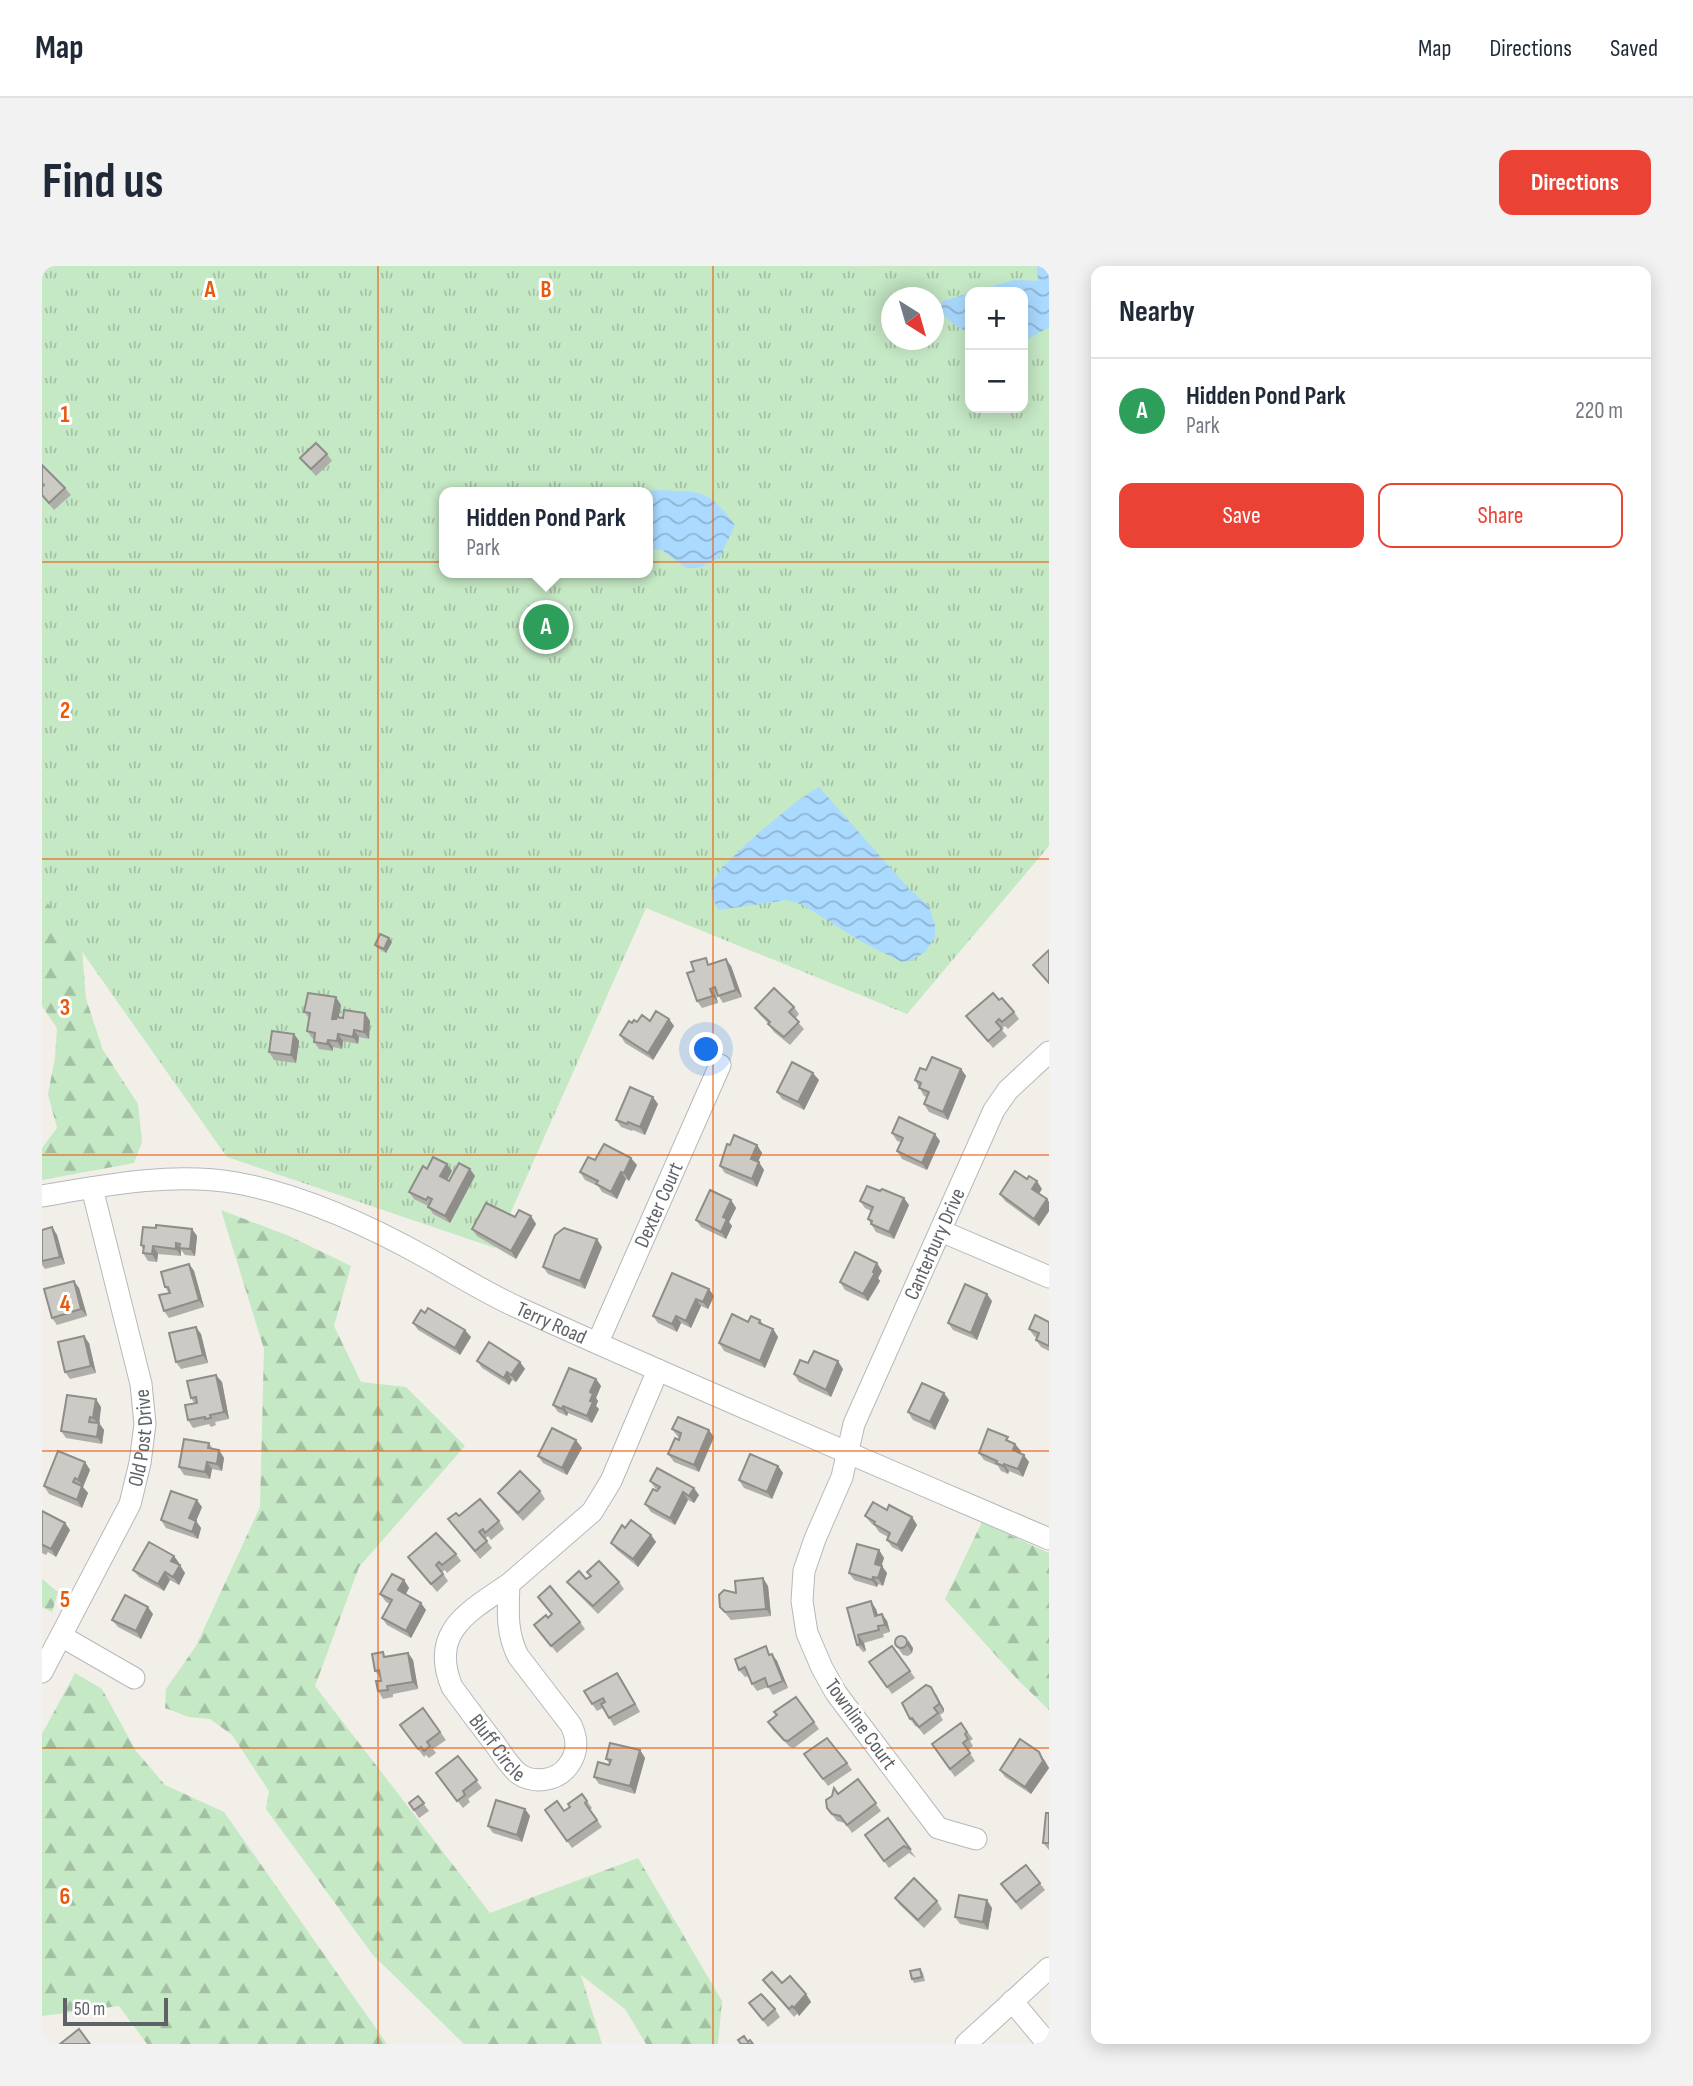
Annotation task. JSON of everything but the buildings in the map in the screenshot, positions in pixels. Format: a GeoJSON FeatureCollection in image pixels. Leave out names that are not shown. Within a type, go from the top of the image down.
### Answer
{"type":"FeatureCollection","features":[{"type":"Feature","properties":{"kind":"street","name":"Canterbury Drive"},"geometry":{"type":"LineString","coordinates":[[848,1452],[854,1424],[994,1111],[1008,1090],[1049,1052]]}},
{"type":"Feature","properties":{"kind":"street","name":"Dexter Court"},"geometry":{"type":"LineString","coordinates":[[598,1342],[720,1065]]}},
{"type":"Feature","properties":{"kind":"street","name":"Terry Road"},"geometry":{"type":"LineString","coordinates":[[42,1196],[171,1178],[203,1178],[239,1184],[302,1201],[360,1224],[517,1307],[1049,1539]]}},
{"type":"Feature","properties":{"kind":"street","name":"Old Post Drive"},"geometry":{"type":"LineString","coordinates":[[42,1672],[130,1504],[145,1424],[141,1384],[92,1188]]}},
{"type":"Feature","properties":{"kind":"street"},"geometry":{"type":"LineString","coordinates":[[941,1231],[1049,1277]]}},
{"type":"Feature","properties":{"kind":"street","name":"Bluff Circle"},"geometry":{"type":"LineString","coordinates":[[509,1584],[508,1628],[512,1643],[518,1656],[571,1725],[576,1736],[573,1760],[555,1777],[542,1780],[530,1779],[513,1768],[452,1687],[446,1673],[446,1644],[452,1629],[471,1610],[509,1584],[592,1512],[611,1481],[658,1370]]}},
{"type":"Feature","properties":{"kind":"street","name":"Townline Court"},"geometry":{"type":"LineString","coordinates":[[848,1452],[842,1477],[804,1572],[802,1601],[807,1633],[836,1693],[938,1828],[976,1839]]}},
{"type":"Feature","properties":{"kind":"street"},"geometry":{"type":"LineString","coordinates":[[61,1636],[134,1678]]}},
{"type":"Feature","properties":{"kind":"street"},"geometry":{"type":"LineString","coordinates":[[966,2044],[1049,1968]]}},
{"type":"Feature","properties":{"kind":"street"},"geometry":{"type":"LineString","coordinates":[[1012,2001],[1048,2044]]}},
{"type":"Feature","properties":{"kind":"green space"},"geometry":{"type":"Polygon","coordinates":[[[42,266],[852,266],[919,273],[937,266],[1049,266],[1049,846],[907,1014],[646,908],[495,1248],[227,1157],[42,895],[42,266]]]}},
{"type":"Feature","properties":{"kind":"green space"},"geometry":{"type":"Polygon","coordinates":[[[852,266],[937,266],[919,273],[852,266]]]}},
{"type":"Feature","properties":{"kind":"green space"},"geometry":{"type":"Polygon","coordinates":[[[42,882],[81,936],[86,999],[103,1050],[138,1104],[142,1142],[134,1163],[42,1180],[42,1148],[57,1128],[48,1094],[57,1028],[42,1006],[42,882]]]}},
{"type":"Feature","properties":{"kind":"green space"},"geometry":{"type":"Polygon","coordinates":[[[221,1210],[289,1236],[351,1266],[334,1326],[361,1382],[406,1387],[465,1446],[359,1567],[315,1686],[490,1913],[638,1858],[722,2001],[718,2044],[646,2044],[625,2009],[581,1975],[602,2044],[464,2044],[373,1955],[266,1809],[269,1791],[232,1735],[210,1719],[189,1717],[165,1708],[166,1689],[196,1646],[260,1507],[264,1349],[221,1210]]]}},
{"type":"Feature","properties":{"kind":"green space"},"geometry":{"type":"Polygon","coordinates":[[[982,1522],[1049,1553],[1049,1710],[945,1599],[982,1522]]]}},
{"type":"Feature","properties":{"kind":"green space"},"geometry":{"type":"Polygon","coordinates":[[[42,1579],[58,1592],[52,1612],[42,1607],[42,1579]]]}},
{"type":"Feature","properties":{"kind":"green space"},"geometry":{"type":"Polygon","coordinates":[[[75,1673],[102,1689],[136,1751],[165,1785],[224,1812],[387,2044],[147,2044],[119,2006],[42,2016],[42,1734],[75,1673]]]}},
{"type":"Feature","properties":{"kind":"water"},"geometry":{"type":"Polygon","coordinates":[[[1037,266],[1049,266],[1049,327],[1028,339],[1028,287],[990,287],[1014,280],[1038,281],[1037,266]]]}},
{"type":"Feature","properties":{"kind":"water"},"geometry":{"type":"Polygon","coordinates":[[[965,294],[965,331],[944,316],[944,301],[965,294]]]}},
{"type":"Feature","properties":{"kind":"water"},"geometry":{"type":"Polygon","coordinates":[[[653,490],[694,492],[717,504],[735,525],[720,557],[699,568],[686,568],[662,550],[653,549],[653,490]]]}},
{"type":"Feature","properties":{"kind":"water"},"geometry":{"type":"Polygon","coordinates":[[[819,787],[909,889],[929,906],[935,925],[935,937],[925,952],[912,960],[902,962],[862,942],[803,905],[787,900],[719,910],[717,907],[712,888],[720,871],[762,830],[819,787]]]}},
{"type":"Feature","properties":{"kind":"place","name":"Hidden Pond Park"},"geometry":{"type":"Point","coordinates":[546,627]}}]}
